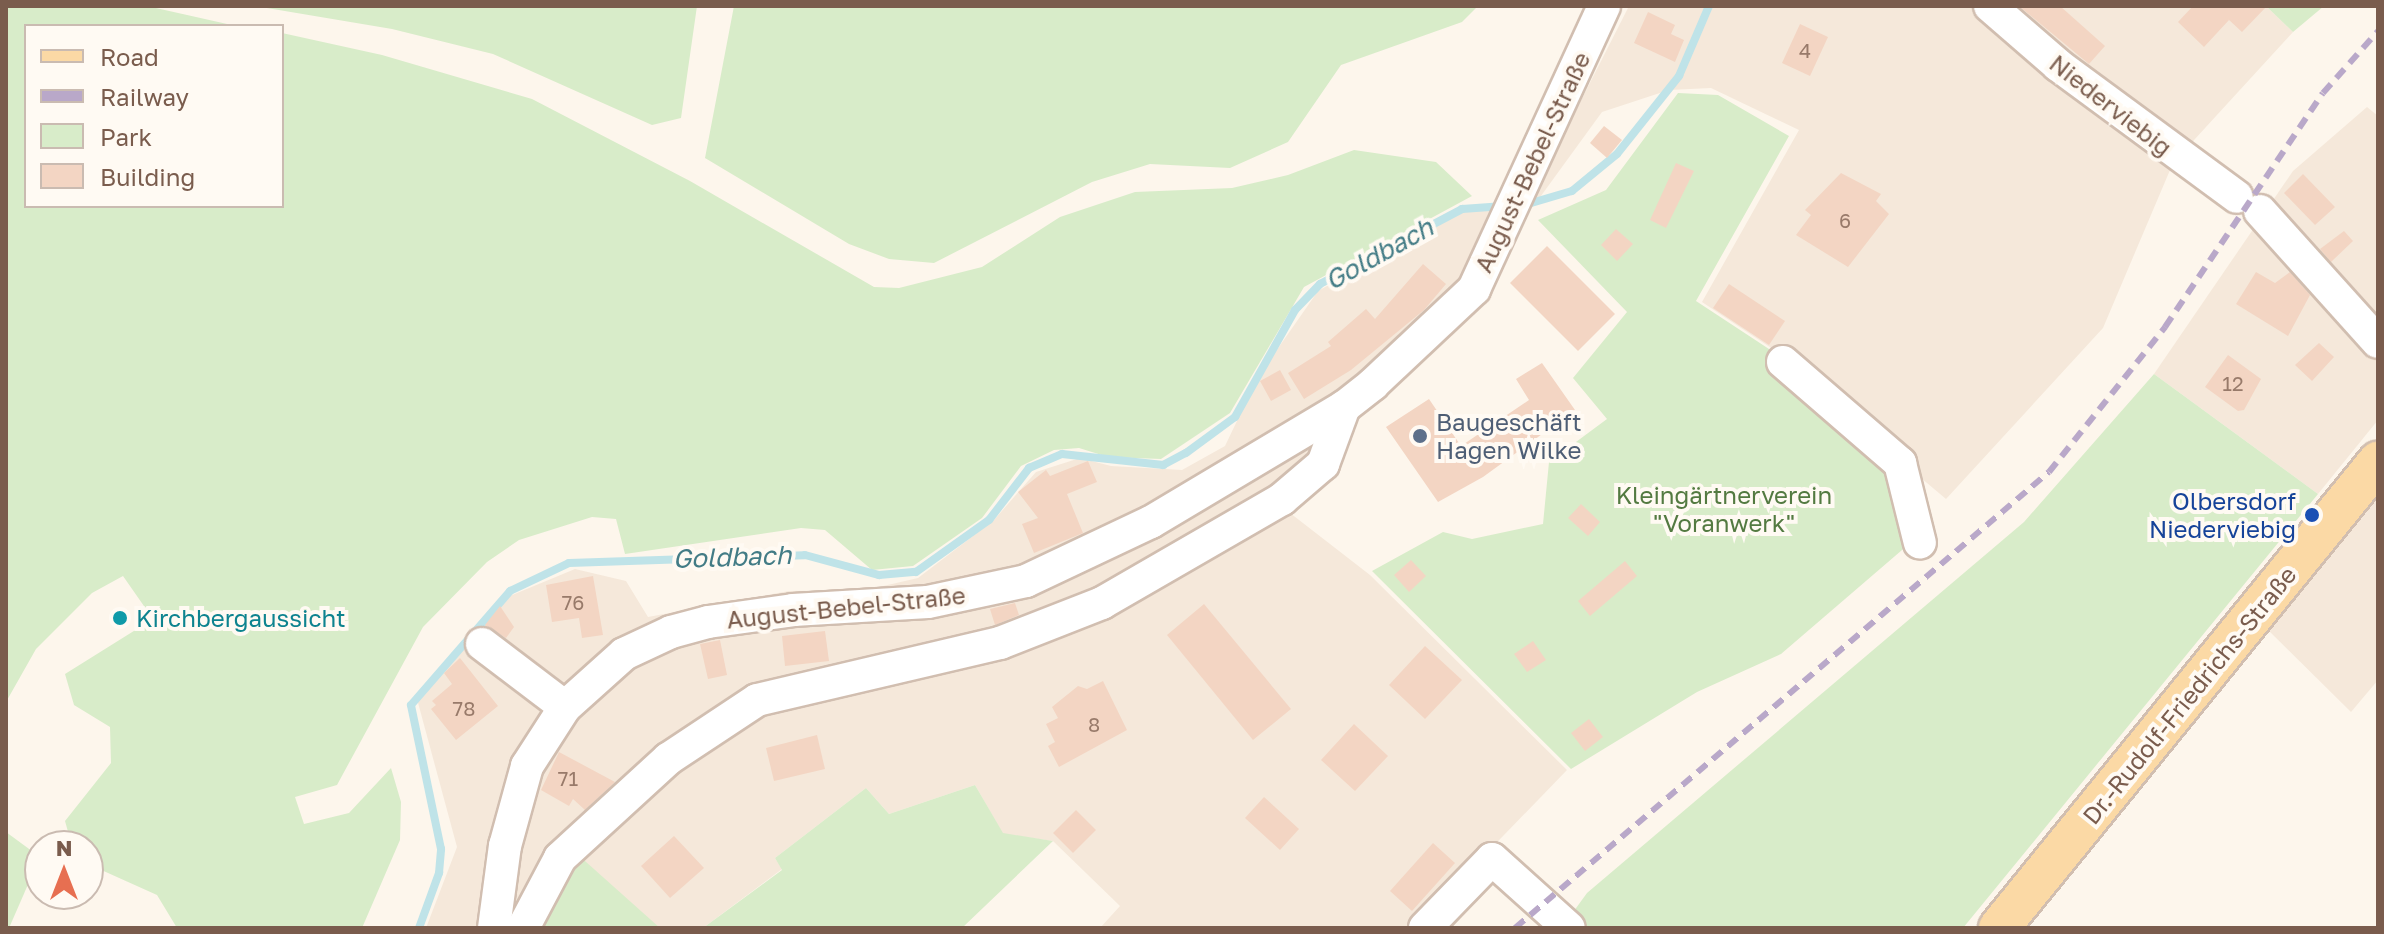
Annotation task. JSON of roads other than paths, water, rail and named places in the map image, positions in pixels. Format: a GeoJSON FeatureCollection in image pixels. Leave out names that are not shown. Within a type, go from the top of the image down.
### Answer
{"type":"FeatureCollection","features":[{"type":"Feature","properties":{"kind":"main road","name":"Dr.-Rudolf-Friedrichs-Straße"},"geometry":{"type":"LineString","coordinates":[[1999,928],[2378,462]]}},
{"type":"Feature","properties":{"kind":"street","name":"August-Bebel-Straße"},"geometry":{"type":"LineString","coordinates":[[494,928],[515,803],[527,766],[565,707],[624,654],[671,632],[793,610],[928,602],[1026,581],[1151,522],[1344,407],[1451,314],[1474,289],[1517,202],[1604,6]]}},
{"type":"Feature","properties":{"kind":"street","name":"Niederviebig"},"geometry":{"type":"LineString","coordinates":[[1990,6],[2058,65],[2248,204],[2378,342]]}},
{"type":"Feature","properties":{"kind":"street"},"geometry":{"type":"LineString","coordinates":[[1783,362],[1900,463],[1920,543]]}},
{"type":"Feature","properties":{"kind":"street","name":"August-Bebel-Straße"},"geometry":{"type":"LineString","coordinates":[[523,928],[560,858],[668,759],[757,700],[1000,643],[1102,603],[1282,499],[1323,464],[1344,407]]}},
{"type":"Feature","properties":{"kind":"street"},"geometry":{"type":"LineString","coordinates":[[482,644],[565,707]]}},
{"type":"Feature","properties":{"kind":"street"},"geometry":{"type":"LineString","coordinates":[[1425,928],[1492,859],[1569,928]]}},
{"type":"Feature","properties":{"kind":"waterway","name":"Goldbach"},"geometry":{"type":"LineString","coordinates":[[1521,206],[1572,191],[1617,154],[1679,76],[1709,6]]}},
{"type":"Feature","properties":{"kind":"waterway","name":"Goldbach"},"geometry":{"type":"LineString","coordinates":[[419,928],[439,873],[441,849],[411,705],[510,591],[569,563],[805,555],[879,575],[916,572],[989,520],[1029,468],[1062,454],[1163,465],[1186,453],[1235,417],[1295,310],[1320,284],[1462,209],[1504,206]]}},
{"type":"Feature","properties":{"kind":"railway"},"geometry":{"type":"LineString","coordinates":[[1515,928],[2049,472],[2165,327],[2323,93],[2378,31]]}},
{"type":"Feature","properties":{"kind":"place","name":"Baugeschäft Hagen Wilke"},"geometry":{"type":"Point","coordinates":[1420,436]}},
{"type":"Feature","properties":{"kind":"place","name":"Olbersdorf Niederviebig"},"geometry":{"type":"Point","coordinates":[2312,515]}},
{"type":"Feature","properties":{"kind":"place","name":"Kirchbergaussicht"},"geometry":{"type":"Point","coordinates":[120,618]}},
{"type":"Feature","properties":{"kind":"park label","name":"Kleingärtnerverein \"Voranwerk\""},"geometry":{"type":"Point","coordinates":[1724,509]}}]}
